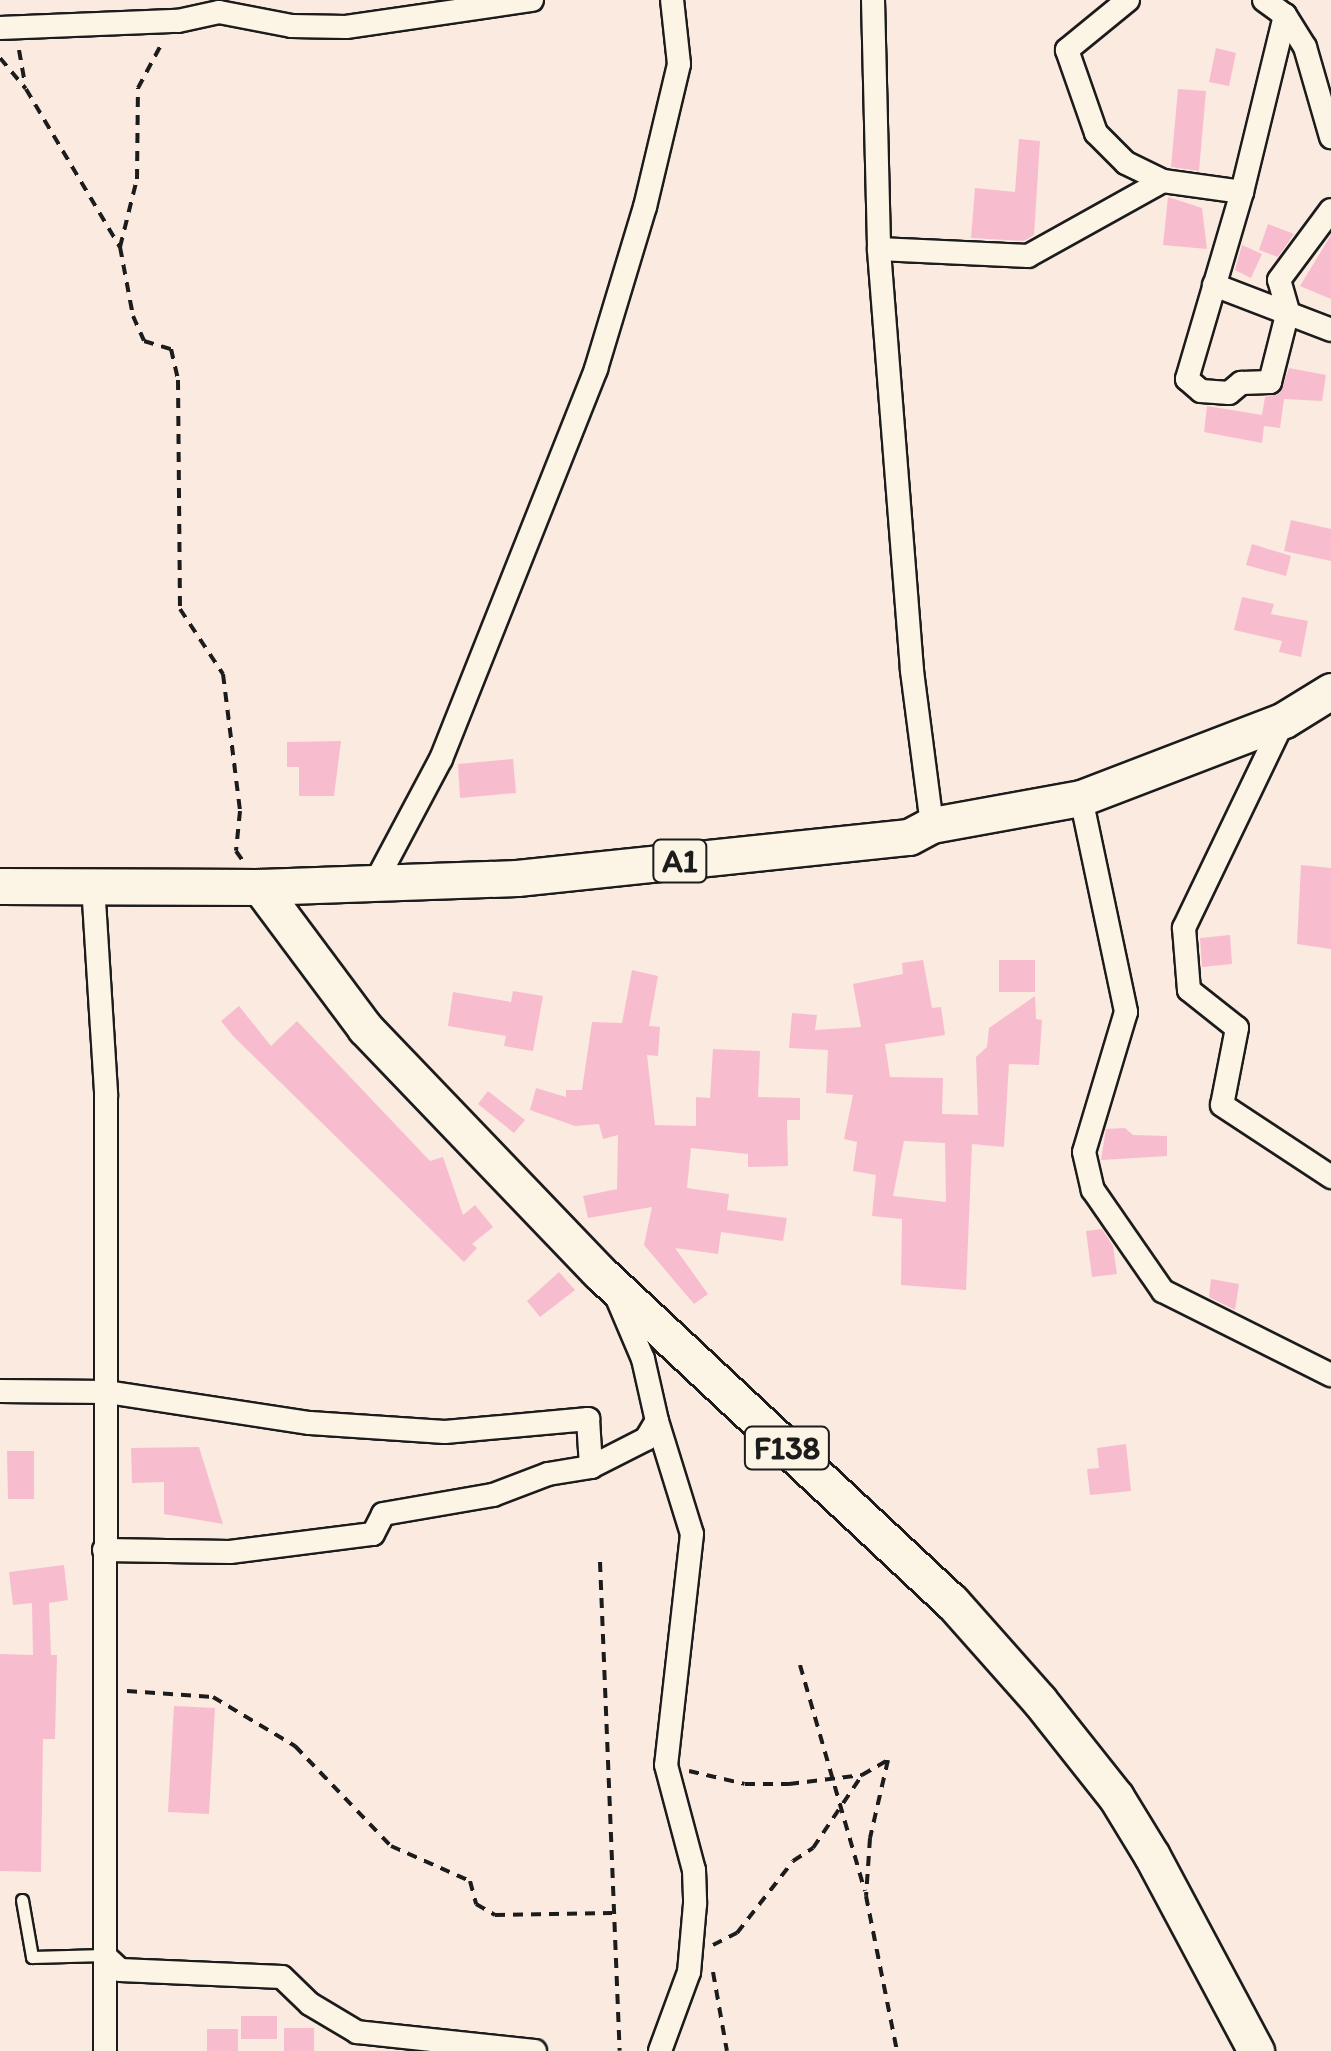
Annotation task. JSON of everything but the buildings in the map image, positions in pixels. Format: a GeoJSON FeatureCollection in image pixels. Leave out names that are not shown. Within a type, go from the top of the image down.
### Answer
{"type":"FeatureCollection","features":[{"type":"Feature","properties":{"kind":"main road","name":"A1"},"geometry":{"type":"LineString","coordinates":[[0,886],[260,887],[517,878],[908,837],[932,825],[1081,798],[1284,720],[1331,692]]}},
{"type":"Feature","properties":{"kind":"main road","name":"F138"},"geometry":{"type":"LineString","coordinates":[[260,887],[364,1028],[598,1272],[952,1602],[1039,1700],[1116,1797],[1256,2051]]}},
{"type":"Feature","properties":{"kind":"street"},"geometry":{"type":"LineString","coordinates":[[0,28],[178,21],[219,12],[292,26],[346,27],[532,0]]}},
{"type":"Feature","properties":{"kind":"street"},"geometry":{"type":"LineString","coordinates":[[375,883],[441,758],[596,369],[645,208],[679,64],[672,0]]}},
{"type":"Feature","properties":{"kind":"street"},"geometry":{"type":"LineString","coordinates":[[873,0],[880,249],[912,670],[932,825]]}},
{"type":"Feature","properties":{"kind":"street"},"geometry":{"type":"LineString","coordinates":[[1128,0],[1067,50],[1096,133],[1126,164],[1164,181],[1242,192]]}},
{"type":"Feature","properties":{"kind":"street"},"geometry":{"type":"LineString","coordinates":[[1264,0],[1285,15],[1305,47],[1331,137]]}},
{"type":"Feature","properties":{"kind":"street"},"geometry":{"type":"LineString","coordinates":[[1285,15],[1242,192],[1187,379],[1201,391],[1228,393],[1241,383],[1270,382],[1288,311],[1279,280],[1331,210]]}},
{"type":"Feature","properties":{"kind":"street"},"geometry":{"type":"LineString","coordinates":[[880,249],[1028,256],[1164,181]]}},
{"type":"Feature","properties":{"kind":"street"},"geometry":{"type":"LineString","coordinates":[[1214,285],[1331,330]]}},
{"type":"Feature","properties":{"kind":"street"},"geometry":{"type":"LineString","coordinates":[[1284,720],[1184,928],[1188,990],[1237,1028],[1222,1105],[1331,1177]]}},
{"type":"Feature","properties":{"kind":"street"},"geometry":{"type":"LineString","coordinates":[[1081,798],[1126,1012],[1084,1152],[1093,1190],[1163,1290],[1331,1375]]}},
{"type":"Feature","properties":{"kind":"street"},"geometry":{"type":"LineString","coordinates":[[93,885],[106,1094],[106,2051]]}},
{"type":"Feature","properties":{"kind":"street"},"geometry":{"type":"LineString","coordinates":[[598,1272],[628,1313],[692,1534],[666,1765],[694,1870],[704,1956],[660,2051]]}},
{"type":"Feature","properties":{"kind":"street"},"geometry":{"type":"LineString","coordinates":[[0,1390],[107,1392],[310,1423],[445,1432],[588,1419],[590,1467]]}},
{"type":"Feature","properties":{"kind":"street"},"geometry":{"type":"LineString","coordinates":[[104,1550],[230,1552],[373,1534],[383,1514],[493,1495],[548,1474],[590,1467],[646,1439],[657,1421]]}},
{"type":"Feature","properties":{"kind":"street"},"geometry":{"type":"LineString","coordinates":[[104,1956],[120,1970],[282,1977],[310,2004],[357,2032],[535,2051]]}},
{"type":"Feature","properties":{"kind":"lane"},"geometry":{"type":"LineString","coordinates":[[22,1900],[32,1957],[104,1956]]}},
{"type":"Feature","properties":{"kind":"path"},"geometry":{"type":"LineString","coordinates":[[120,246],[137,179],[138,88],[178,21]]}},
{"type":"Feature","properties":{"kind":"path"},"geometry":{"type":"LineString","coordinates":[[26,89],[17,53],[29,25]]}},
{"type":"Feature","properties":{"kind":"path"},"geometry":{"type":"LineString","coordinates":[[0,58],[26,89],[120,246],[133,316],[144,341],[170,348],[178,380],[180,609],[223,674],[240,811],[236,851],[260,887]]}},
{"type":"Feature","properties":{"kind":"path"},"geometry":{"type":"LineString","coordinates":[[600,1562],[620,2051]]}},
{"type":"Feature","properties":{"kind":"path"},"geometry":{"type":"LineString","coordinates":[[800,1665],[866,1896],[897,2051]]}},
{"type":"Feature","properties":{"kind":"path"},"geometry":{"type":"LineString","coordinates":[[107,1689],[213,1698],[295,1746],[391,1846],[470,1881],[476,1904],[496,1915],[612,1913]]}},
{"type":"Feature","properties":{"kind":"path"},"geometry":{"type":"LineString","coordinates":[[666,1765],[745,1784],[862,1775],[888,1760],[870,1838],[866,1896]]}},
{"type":"Feature","properties":{"kind":"path"},"geometry":{"type":"LineString","coordinates":[[704,1956],[736,1933],[842,1810],[862,1775]]}},
{"type":"Feature","properties":{"kind":"path"},"geometry":{"type":"LineString","coordinates":[[695,1904],[727,2051]]}}]}
